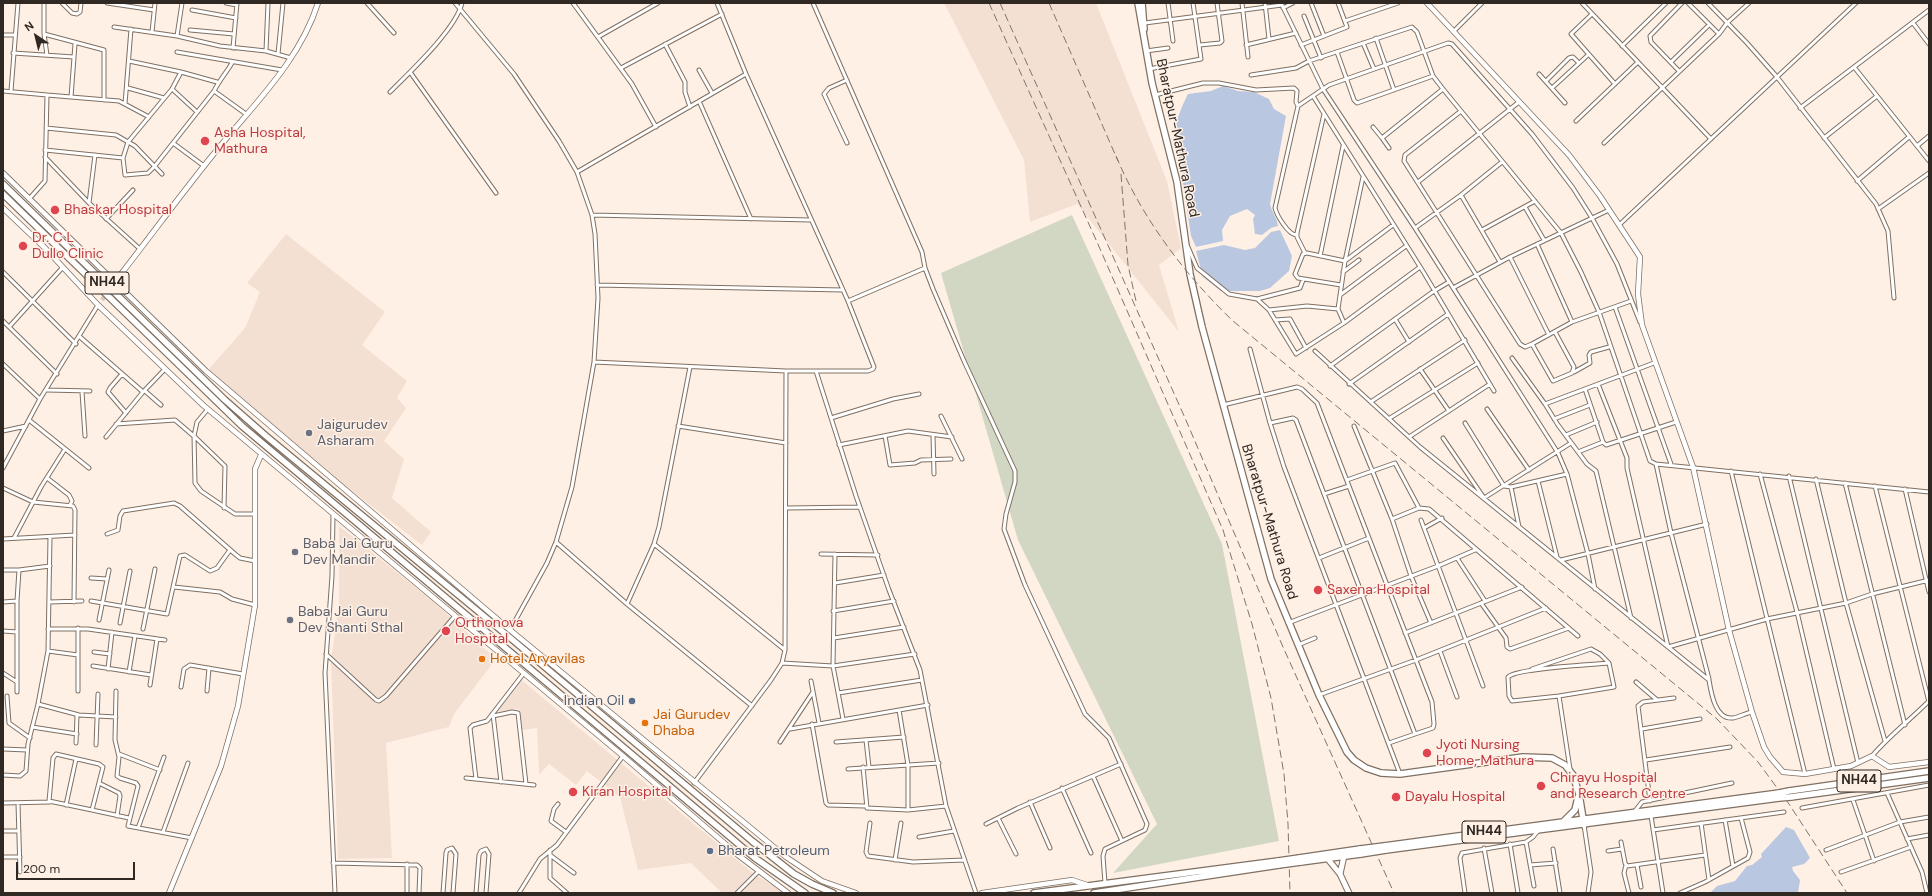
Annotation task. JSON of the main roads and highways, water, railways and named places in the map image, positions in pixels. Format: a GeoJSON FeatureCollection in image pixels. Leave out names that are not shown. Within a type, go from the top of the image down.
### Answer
{"type":"FeatureCollection","features":[{"type":"Feature","properties":{"kind":"highway","name":"Bharatpur-Mathura Road"},"geometry":{"type":"LineString","coordinates":[[1138,3],[1141,23],[1144,26]]}},
{"type":"Feature","properties":{"kind":"highway","name":"Bharatpur-Mathura Road"},"geometry":{"type":"LineString","coordinates":[[1142,3],[1149,69],[1154,95],[1177,182],[1194,295],[1223,405],[1271,579],[1319,695],[1344,747],[1350,756],[1366,768],[1381,773],[1400,774],[1532,756],[1552,758],[1559,761],[1570,770],[1579,794]]}},
{"type":"Feature","properties":{"kind":"highway","name":"NH44"},"geometry":{"type":"LineString","coordinates":[[3,184],[225,400],[276,444],[752,841],[794,874],[833,893]]}},
{"type":"Feature","properties":{"kind":"highway","name":"NH44"},"geometry":{"type":"LineString","coordinates":[[3,194],[242,426],[755,858],[805,893]]}},
{"type":"Feature","properties":{"kind":"highway"},"geometry":{"type":"LineString","coordinates":[[467,625],[481,628]]}},
{"type":"Feature","properties":{"kind":"highway","name":"NH44"},"geometry":{"type":"LineString","coordinates":[[1385,848],[1564,822],[1583,822],[1651,816],[1929,771]]}},
{"type":"Feature","properties":{"kind":"highway","name":"NH44"},"geometry":{"type":"LineString","coordinates":[[1790,794],[1929,778]]}},
{"type":"Feature","properties":{"kind":"highway"},"geometry":{"type":"LineString","coordinates":[[1564,822],[1575,810],[1579,794]]}},
{"type":"Feature","properties":{"kind":"highway"},"geometry":{"type":"LineString","coordinates":[[1579,794],[1583,822]]}},
{"type":"Feature","properties":{"kind":"highway","name":"NH44"},"geometry":{"type":"LineString","coordinates":[[1094,893],[1361,851],[1538,831],[1634,812],[1779,796]]}},
{"type":"Feature","properties":{"kind":"highway","name":"NH44"},"geometry":{"type":"LineString","coordinates":[[1300,860],[1344,856],[1361,851]]}},
{"type":"Feature","properties":{"kind":"highway","name":"NH44"},"geometry":{"type":"LineString","coordinates":[[1034,893],[1279,863]]}},
{"type":"Feature","properties":{"kind":"main road"},"geometry":{"type":"LineString","coordinates":[[1340,874],[1344,856]]}},
{"type":"Feature","properties":{"kind":"main road"},"geometry":{"type":"LineString","coordinates":[[1327,858],[1340,874],[1349,893]]}},
{"type":"Feature","properties":{"kind":"water"},"geometry":{"type":"Polygon","coordinates":[[[1223,86],[1238,91],[1254,92],[1269,99],[1274,109],[1286,116],[1270,204],[1278,226],[1271,228],[1262,235],[1255,234],[1253,219],[1255,215],[1247,209],[1230,216],[1222,230],[1223,241],[1196,247],[1191,236],[1182,170],[1176,149],[1175,128],[1179,114],[1188,94],[1211,91],[1223,86]]]}},
{"type":"Feature","properties":{"kind":"water"},"geometry":{"type":"Polygon","coordinates":[[[1280,230],[1292,256],[1289,271],[1270,288],[1260,291],[1221,291],[1203,277],[1196,251],[1224,245],[1245,250],[1255,248],[1271,232],[1280,230]]]}},
{"type":"Feature","properties":{"kind":"water"},"geometry":{"type":"Polygon","coordinates":[[[1786,827],[1794,830],[1810,858],[1804,864],[1792,867],[1793,871],[1800,880],[1798,893],[1710,893],[1717,886],[1735,881],[1747,866],[1752,865],[1762,857],[1761,854],[1786,827]]]}},
{"type":"Feature","properties":{"kind":"tunnel"},"geometry":{"type":"LineString","coordinates":[[102,300],[114,283]]}},
{"type":"Feature","properties":{"kind":"railway"},"geometry":{"type":"LineString","coordinates":[[989,3],[1097,242],[1223,530],[1252,624],[1271,698],[1284,774],[1288,824],[1290,893]]}},
{"type":"Feature","properties":{"kind":"railway"},"geometry":{"type":"LineString","coordinates":[[1000,3],[1185,418],[1283,647],[1394,893]]}},
{"type":"Feature","properties":{"kind":"railway"},"geometry":{"type":"LineString","coordinates":[[1049,3],[1118,161]]}},
{"type":"Feature","properties":{"kind":"railway"},"geometry":{"type":"LineString","coordinates":[[1116,156],[1138,201],[1166,244],[1181,264],[1215,303],[1233,321],[1717,719],[1758,762],[1789,804],[1847,893]]}},
{"type":"Feature","properties":{"kind":"railway"},"geometry":{"type":"LineString","coordinates":[[1121,174],[1128,265],[1136,301]]}},
{"type":"Feature","properties":{"kind":"place","name":"Asha Hospital, Mathura"},"geometry":{"type":"Point","coordinates":[205,141]}},
{"type":"Feature","properties":{"kind":"place","name":"Bhaskar Hospital"},"geometry":{"type":"Point","coordinates":[55,210]}},
{"type":"Feature","properties":{"kind":"place","name":"Dr. C L Dullo Clinic"},"geometry":{"type":"Point","coordinates":[23,246]}},
{"type":"Feature","properties":{"kind":"place","name":"Jaigurudev Asharam"},"geometry":{"type":"Point","coordinates":[309,433]}},
{"type":"Feature","properties":{"kind":"place","name":"Baba Jai Guru Dev Mandir"},"geometry":{"type":"Point","coordinates":[295,552]}},
{"type":"Feature","properties":{"kind":"place","name":"Saxena Hospital"},"geometry":{"type":"Point","coordinates":[1318,590]}},
{"type":"Feature","properties":{"kind":"place","name":"Baba Jai Guru Dev Shanti Sthal"},"geometry":{"type":"Point","coordinates":[290,620]}},
{"type":"Feature","properties":{"kind":"place","name":"Orthonova Hospital"},"geometry":{"type":"Point","coordinates":[446,631]}},
{"type":"Feature","properties":{"kind":"place","name":"Hotel Aryavilas"},"geometry":{"type":"Point","coordinates":[482,659]}},
{"type":"Feature","properties":{"kind":"place","name":"Indian Oil"},"geometry":{"type":"Point","coordinates":[632,701]}},
{"type":"Feature","properties":{"kind":"place","name":"Jai Gurudev Dhaba"},"geometry":{"type":"Point","coordinates":[645,723]}},
{"type":"Feature","properties":{"kind":"place","name":"Jyoti Nursing Home, Mathura"},"geometry":{"type":"Point","coordinates":[1427,753]}},
{"type":"Feature","properties":{"kind":"place","name":"Chirayu Hospital and Research Centre"},"geometry":{"type":"Point","coordinates":[1541,786]}},
{"type":"Feature","properties":{"kind":"place","name":"Kiran Hospital"},"geometry":{"type":"Point","coordinates":[573,792]}},
{"type":"Feature","properties":{"kind":"place","name":"Dayalu Hospital"},"geometry":{"type":"Point","coordinates":[1396,797]}},
{"type":"Feature","properties":{"kind":"place","name":"Bharat Petroleum"},"geometry":{"type":"Point","coordinates":[710,851]}}]}
